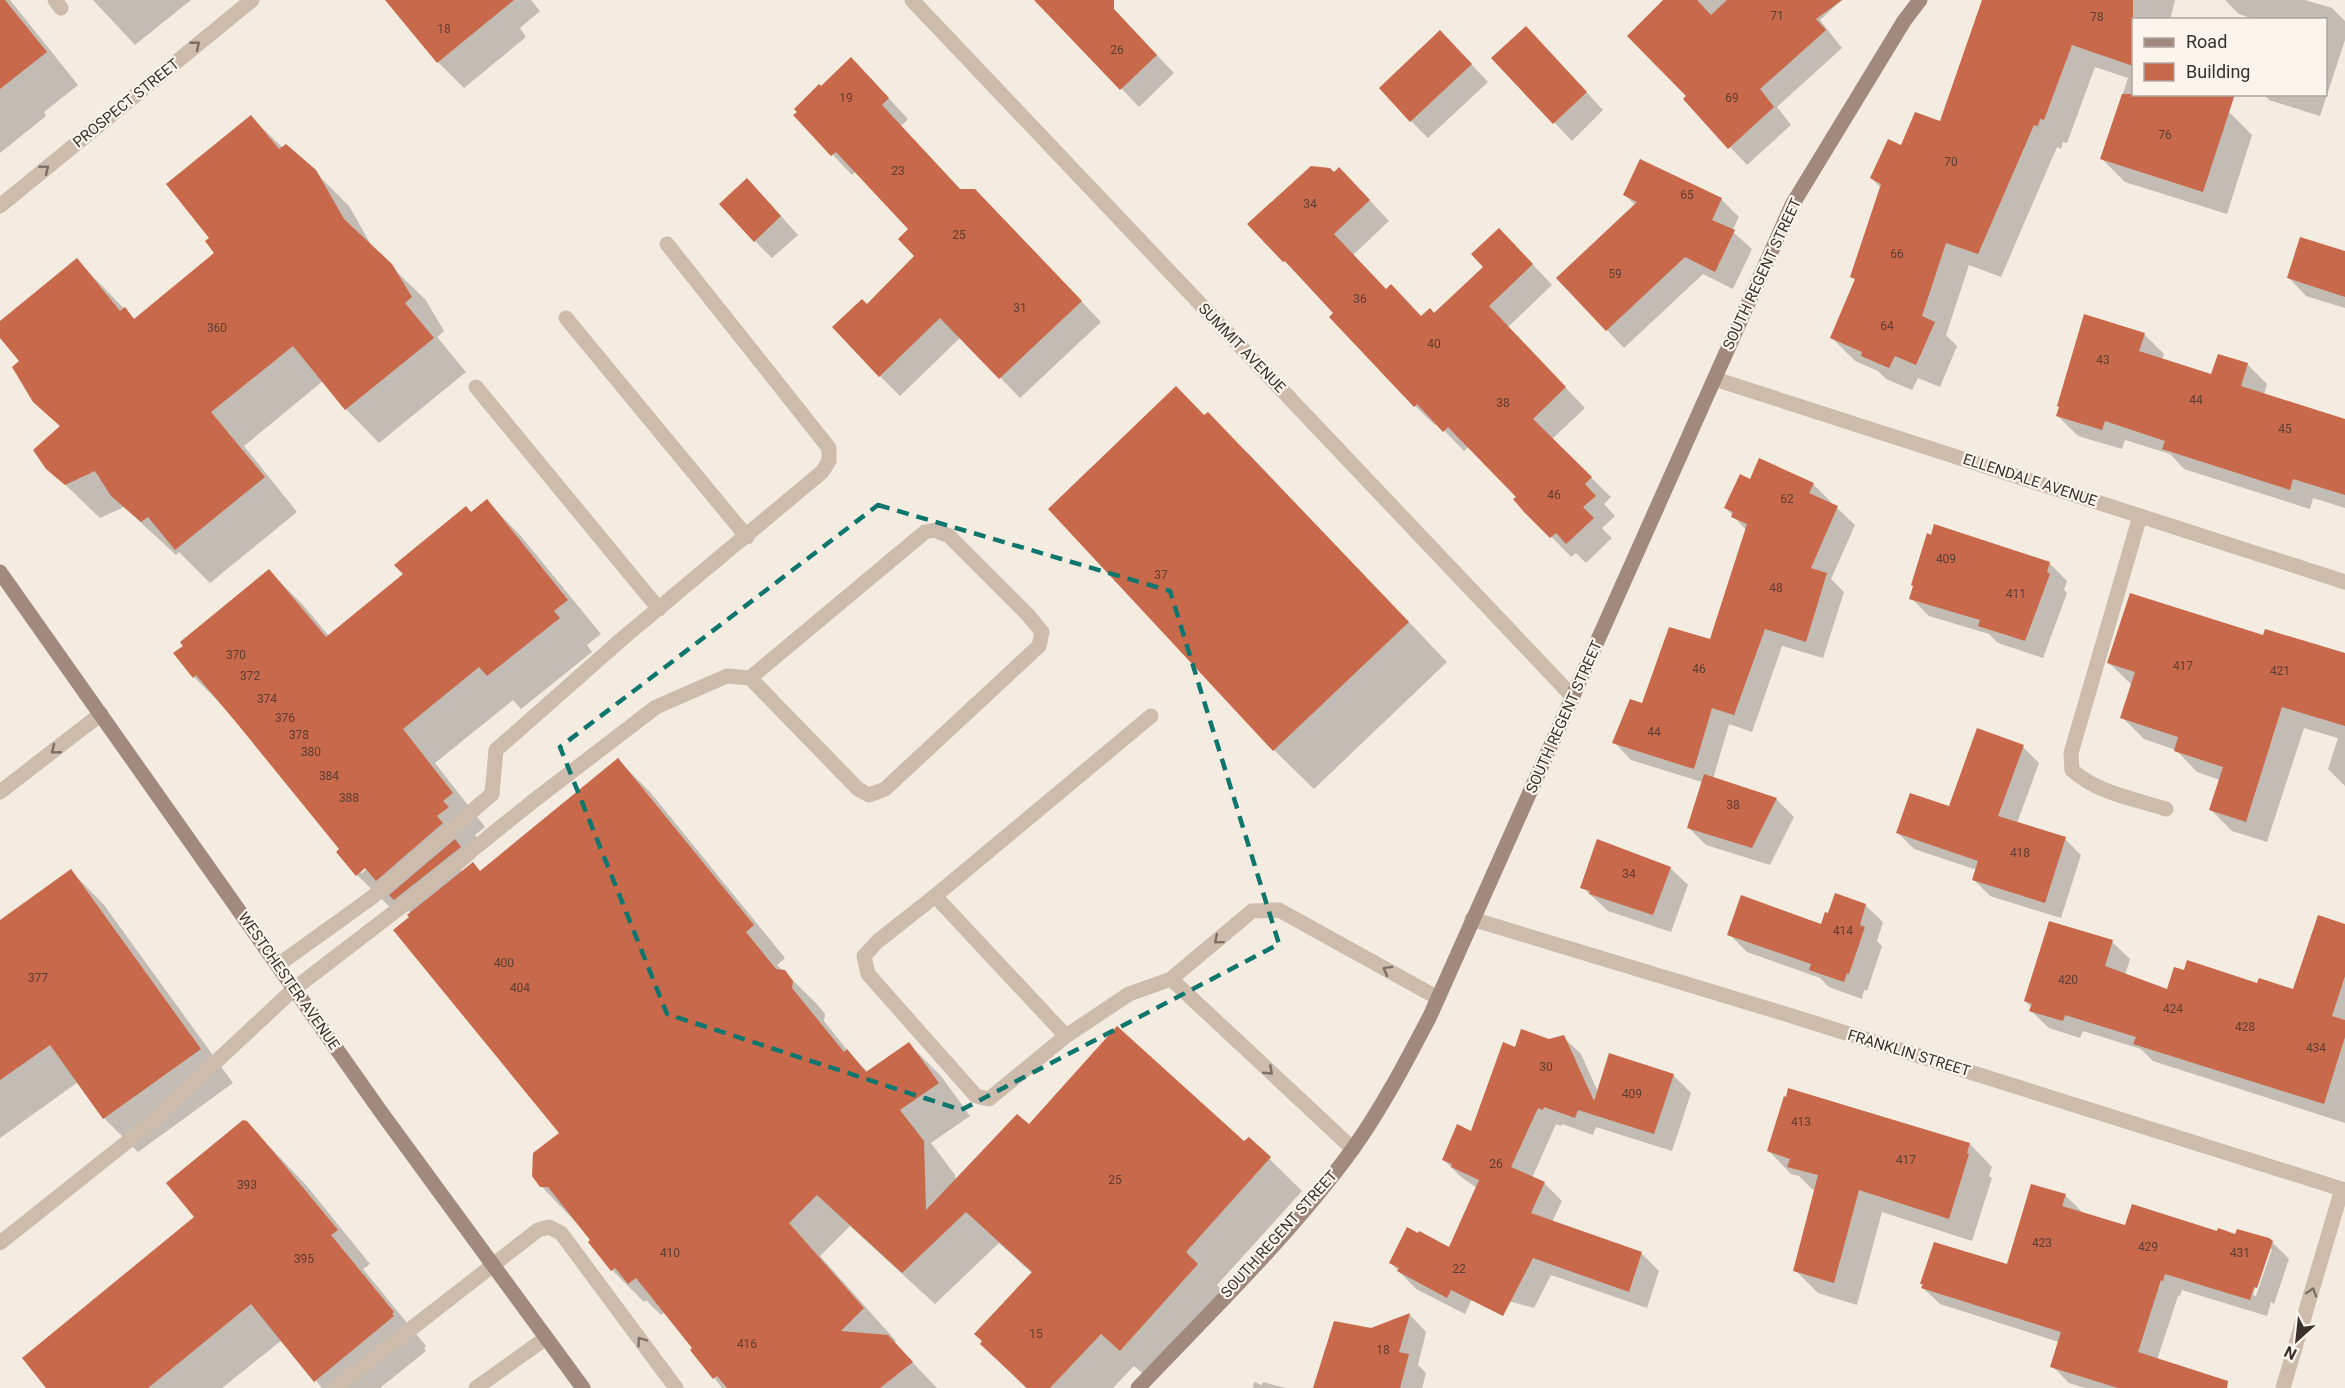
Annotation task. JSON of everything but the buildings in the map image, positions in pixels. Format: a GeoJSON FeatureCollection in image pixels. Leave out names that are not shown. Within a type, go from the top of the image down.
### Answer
{"type":"FeatureCollection","features":[{"type":"Feature","properties":{"kind":"street","name":"PROSPECT STREET"},"geometry":{"type":"LineString","coordinates":[[0,206],[252,0]]}},
{"type":"Feature","properties":{"kind":"street","name":"SUMMIT AVENUE"},"geometry":{"type":"LineString","coordinates":[[912,0],[1573,697]]}},
{"type":"Feature","properties":{"kind":"street","name":"SOUTH REGENT STREET"},"geometry":{"type":"LineString","coordinates":[[1138,1388],[1294,1221],[1353,1149],[1397,1081],[1438,998],[1792,205],[1904,21],[1920,0]]}},
{"type":"Feature","properties":{"kind":"street"},"geometry":{"type":"LineString","coordinates":[[278,965],[371,898],[492,794],[496,750],[822,472],[829,461],[829,448],[667,244]]}},
{"type":"Feature","properties":{"kind":"street"},"geometry":{"type":"LineString","coordinates":[[566,318],[747,537]]}},
{"type":"Feature","properties":{"kind":"street","name":"ELLENDALE AVENUE"},"geometry":{"type":"LineString","coordinates":[[1714,379],[2345,582]]}},
{"type":"Feature","properties":{"kind":"street"},"geometry":{"type":"LineString","coordinates":[[476,387],[659,609]]}},
{"type":"Feature","properties":{"kind":"street"},"geometry":{"type":"LineString","coordinates":[[2140,516],[2071,753],[2072,770],[2083,780],[2096,786],[2166,809]]}},
{"type":"Feature","properties":{"kind":"street"},"geometry":{"type":"LineString","coordinates":[[0,1243],[147,1126],[294,989],[656,707],[728,676],[750,678],[858,789],[869,795],[885,789],[1039,646],[1041,632],[1028,615],[949,536],[935,530],[925,532],[750,678]]}},
{"type":"Feature","properties":{"kind":"street","name":"WESTCHESTER AVENUE"},"geometry":{"type":"LineString","coordinates":[[0,572],[294,989],[583,1388]]}},
{"type":"Feature","properties":{"kind":"street"},"geometry":{"type":"LineString","coordinates":[[0,792],[101,714]]}},
{"type":"Feature","properties":{"kind":"street"},"geometry":{"type":"LineString","coordinates":[[1151,716],[878,941],[864,956],[868,974],[976,1096],[989,1100],[1066,1036],[1129,994],[1171,979],[1252,911],[1279,910],[1438,998]]}},
{"type":"Feature","properties":{"kind":"street"},"geometry":{"type":"LineString","coordinates":[[935,896],[1066,1036]]}},
{"type":"Feature","properties":{"kind":"street","name":"FRANKLIN STREET"},"geometry":{"type":"LineString","coordinates":[[1472,919],[1792,1016],[2344,1190]]}},
{"type":"Feature","properties":{"kind":"street"},"geometry":{"type":"LineString","coordinates":[[1171,979],[1353,1149]]}},
{"type":"Feature","properties":{"kind":"street"},"geometry":{"type":"LineString","coordinates":[[2283,1388],[2344,1190]]}},
{"type":"Feature","properties":{"kind":"street"},"geometry":{"type":"LineString","coordinates":[[335,1388],[538,1230],[549,1227],[561,1233],[676,1388]]}},
{"type":"Feature","properties":{"kind":"street"},"geometry":{"type":"LineString","coordinates":[[476,1388],[546,1338]]}},
{"type":"Feature","properties":{"kind":"highlighted area"},"geometry":{"type":"Polygon","coordinates":[[[878,505],[1170,591],[1279,944],[961,1110],[667,1014],[560,747],[878,505]]]}}]}
